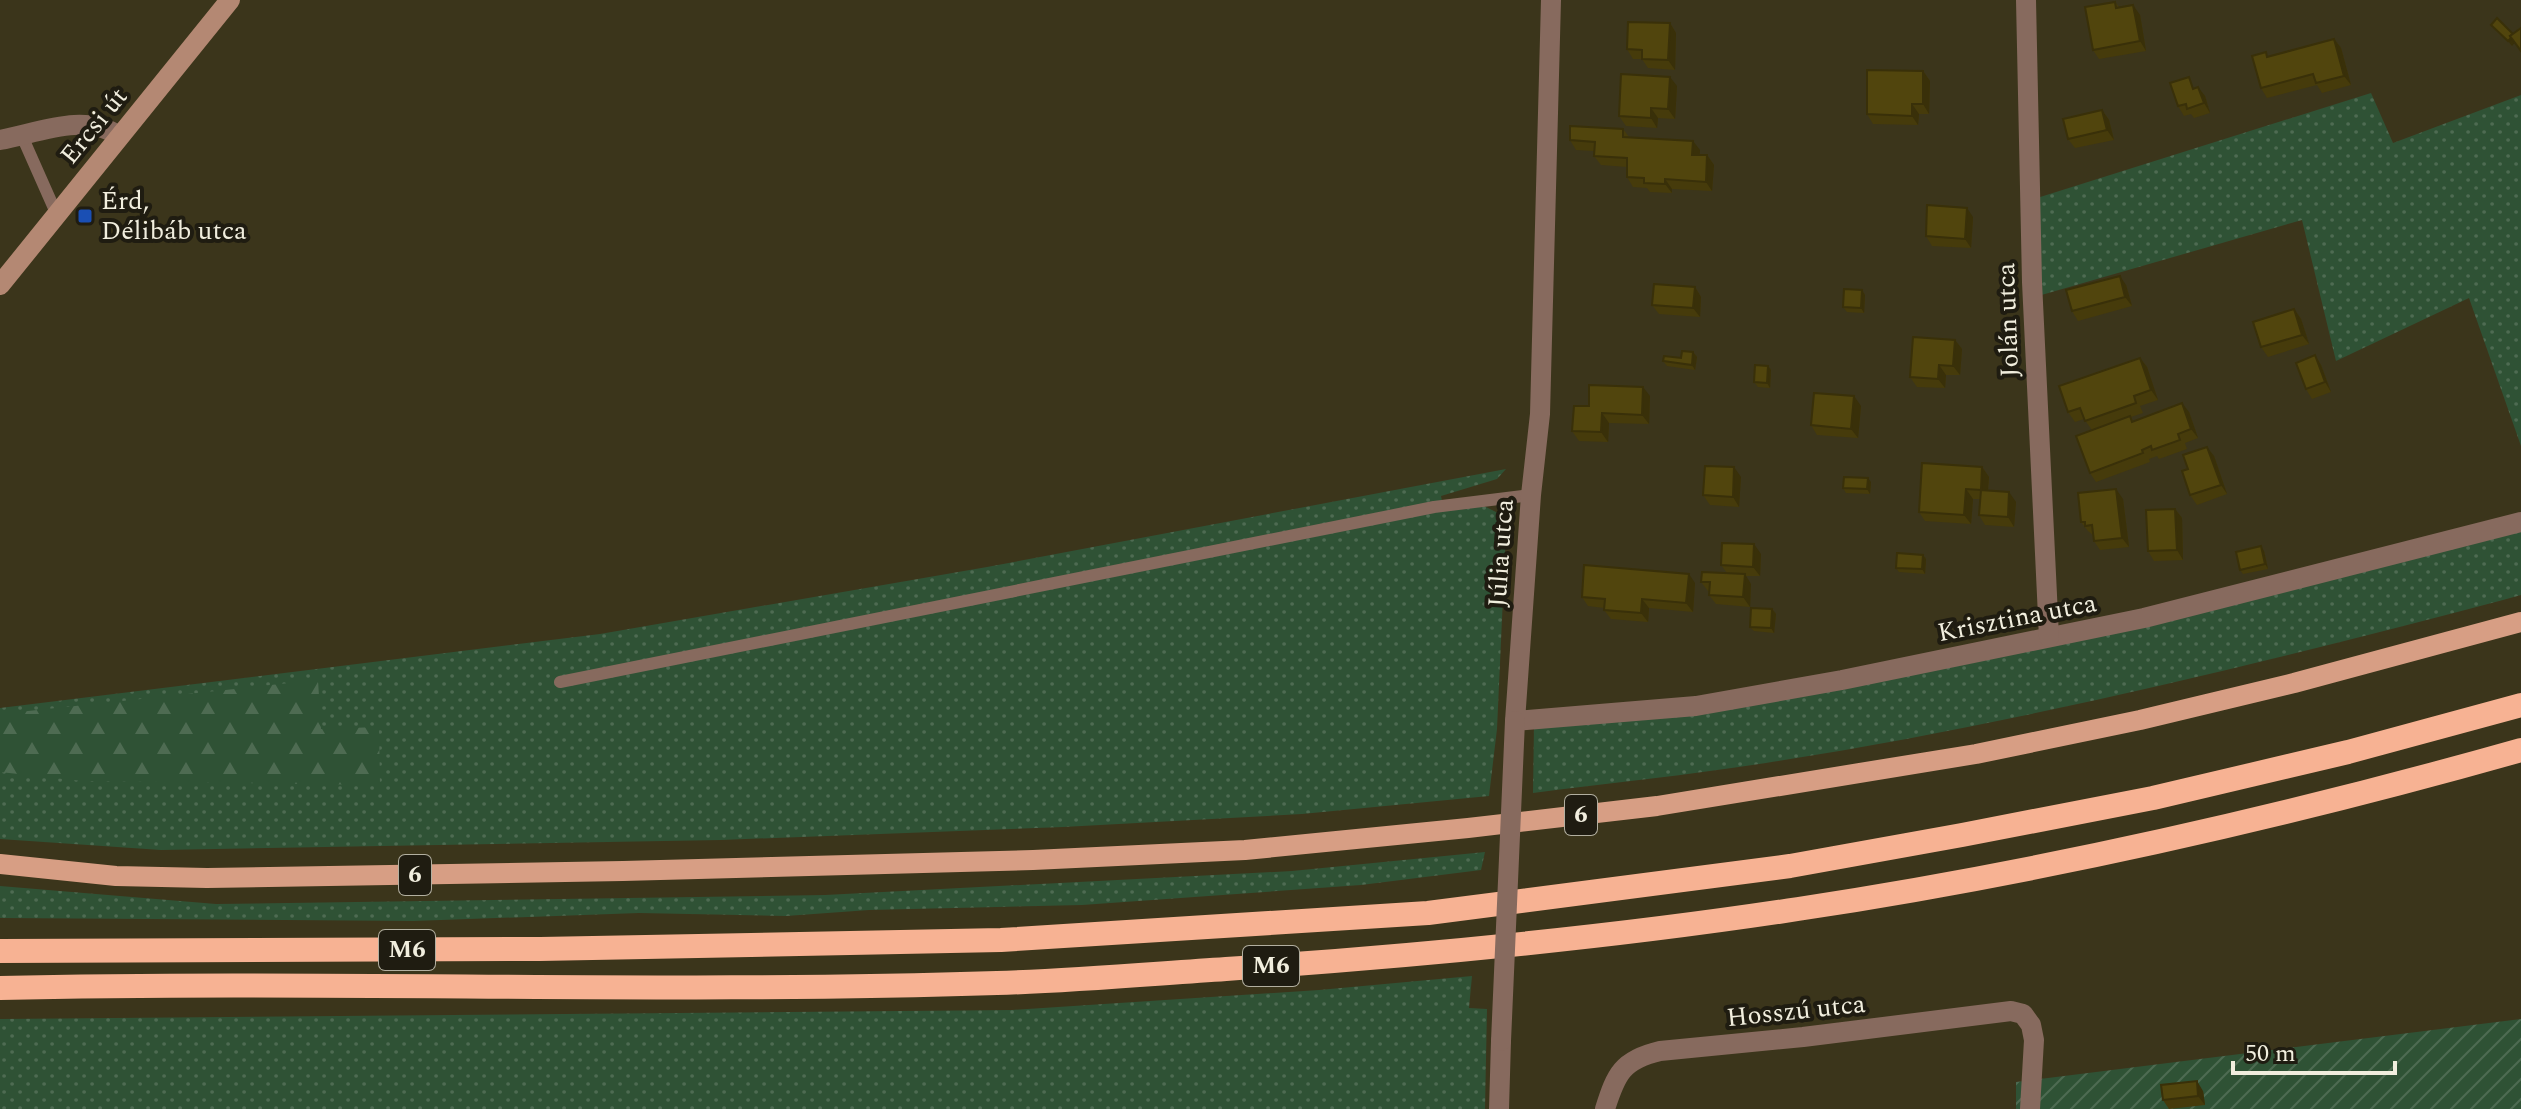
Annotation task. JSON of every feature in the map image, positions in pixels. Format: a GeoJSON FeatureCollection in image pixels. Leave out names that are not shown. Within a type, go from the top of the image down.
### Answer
{"type":"FeatureCollection","features":[{"type":"Feature","properties":{"kind":"highway","name":"M6"},"geometry":{"type":"LineString","coordinates":[[0,951],[540,949],[1001,940],[1428,913],[1775,868],[1992,830],[2153,798],[2348,752],[2521,705]]}},
{"type":"Feature","properties":{"kind":"highway","name":"M6"},"geometry":{"type":"LineString","coordinates":[[0,988],[128,985],[866,986],[1019,982],[1427,956],[1798,910],[1964,880],[2352,797],[2521,750]]}},
{"type":"Feature","properties":{"kind":"main road","name":"Ercsi út"},"geometry":{"type":"LineString","coordinates":[[0,285],[230,0]]}},
{"type":"Feature","properties":{"kind":"main road","name":"6"},"geometry":{"type":"LineString","coordinates":[[0,864],[116,876],[207,878],[1033,860],[1245,850],[1657,806],[1976,754],[2140,720],[2521,622]]}},
{"type":"Feature","properties":{"kind":"street","name":"Júlia utca"},"geometry":{"type":"LineString","coordinates":[[1499,1109],[1515,721],[1540,414],[1551,0]]}},
{"type":"Feature","properties":{"kind":"street","name":"Jolán utca"},"geometry":{"type":"LineString","coordinates":[[2026,0],[2032,282],[2049,637]]}},
{"type":"Feature","properties":{"kind":"street"},"geometry":{"type":"LineString","coordinates":[[0,140],[79,124],[108,128],[119,136]]}},
{"type":"Feature","properties":{"kind":"street","name":"Krisztina utca"},"geometry":{"type":"LineString","coordinates":[[1515,721],[1696,706],[1769,694],[2094,629],[2262,590],[2521,522]]}},
{"type":"Feature","properties":{"kind":"street","name":"Hosszú utca"},"geometry":{"type":"LineString","coordinates":[[1605,1109],[1615,1079],[1624,1066],[1639,1056],[1660,1051],[2011,1011],[2023,1014],[2031,1025],[2034,1040],[2030,1109]]}},
{"type":"Feature","properties":{"kind":"lane"},"geometry":{"type":"LineString","coordinates":[[22,136],[57,215]]}},
{"type":"Feature","properties":{"kind":"lane"},"geometry":{"type":"LineString","coordinates":[[560,682],[1434,507],[1531,495]]}},
{"type":"Feature","properties":{"kind":"green space"},"geometry":{"type":"Polygon","coordinates":[[[2371,93],[2393,143],[2521,95],[2521,446],[2469,298],[2336,361],[2302,220],[2038,296],[2037,198],[2371,93]]]}},
{"type":"Feature","properties":{"kind":"green space"},"geometry":{"type":"Polygon","coordinates":[[[1506,469],[1497,479],[1441,496],[1444,510],[1484,506],[1498,513],[1506,531],[1497,729],[1489,796],[1302,814],[721,840],[161,850],[0,839],[0,708],[600,634],[987,567],[1506,469]]]}},
{"type":"Feature","properties":{"kind":"green space"},"geometry":{"type":"Polygon","coordinates":[[[2521,522],[2521,595],[2503,600],[2137,691],[1952,730],[1766,763],[1533,793],[1534,726],[1769,694],[2521,522]]]}},
{"type":"Feature","properties":{"kind":"green space"},"geometry":{"type":"Polygon","coordinates":[[[318,680],[321,729],[379,727],[380,785],[82,781],[0,772],[0,714],[318,680]]]}},
{"type":"Feature","properties":{"kind":"green space"},"geometry":{"type":"Polygon","coordinates":[[[1485,852],[1481,870],[1361,885],[1082,905],[869,910],[786,916],[639,913],[413,921],[0,918],[0,886],[216,904],[825,895],[1292,871],[1485,852]]]}},
{"type":"Feature","properties":{"kind":"green space"},"geometry":{"type":"Polygon","coordinates":[[[1472,976],[1469,1008],[1487,1009],[1485,1109],[0,1109],[0,1019],[1012,1010],[1319,990],[1472,976]]]}},
{"type":"Feature","properties":{"kind":"green space"},"geometry":{"type":"Polygon","coordinates":[[[2521,1019],[2521,1109],[2016,1109],[2016,1082],[2521,1019]]]}},
{"type":"Feature","properties":{"kind":"building"},"geometry":{"type":"Polygon","coordinates":[[[2115,2],[2116,8],[2133,5],[2140,41],[2093,50],[2085,7],[2115,2]]]}},
{"type":"Feature","properties":{"kind":"building"},"geometry":{"type":"Polygon","coordinates":[[[2497,18],[2513,34],[2508,41],[2491,25],[2497,18]]]}},
{"type":"Feature","properties":{"kind":"building"},"geometry":{"type":"Polygon","coordinates":[[[1628,22],[1670,23],[1668,60],[1642,59],[1642,50],[1627,49],[1628,22]]]}},
{"type":"Feature","properties":{"kind":"building"},"geometry":{"type":"Polygon","coordinates":[[[2521,28],[2521,51],[2510,36],[2521,28]]]}},
{"type":"Feature","properties":{"kind":"building"},"geometry":{"type":"Polygon","coordinates":[[[2334,39],[2344,76],[2316,83],[2313,74],[2261,88],[2252,56],[2266,52],[2267,57],[2334,39]]]}},
{"type":"Feature","properties":{"kind":"building"},"geometry":{"type":"Polygon","coordinates":[[[1867,70],[1923,71],[1923,104],[1912,104],[1912,116],[1867,114],[1867,70]]]}},
{"type":"Feature","properties":{"kind":"building"},"geometry":{"type":"Polygon","coordinates":[[[1621,74],[1670,77],[1668,109],[1651,108],[1651,118],[1619,116],[1621,74]]]}},
{"type":"Feature","properties":{"kind":"building"},"geometry":{"type":"Polygon","coordinates":[[[2189,77],[2193,89],[2198,87],[2204,103],[2187,109],[2186,104],[2178,106],[2170,83],[2189,77]]]}},
{"type":"Feature","properties":{"kind":"building"},"geometry":{"type":"Polygon","coordinates":[[[2102,110],[2107,130],[2068,139],[2063,119],[2102,110]]]}},
{"type":"Feature","properties":{"kind":"building"},"geometry":{"type":"Polygon","coordinates":[[[1570,126],[1623,129],[1623,137],[1693,141],[1692,155],[1707,155],[1706,182],[1665,179],[1665,184],[1644,183],[1644,178],[1627,177],[1627,158],[1594,156],[1595,142],[1570,140],[1570,126]]]}},
{"type":"Feature","properties":{"kind":"building"},"geometry":{"type":"Polygon","coordinates":[[[1927,205],[1967,208],[1965,239],[1926,236],[1927,205]]]}},
{"type":"Feature","properties":{"kind":"building"},"geometry":{"type":"Polygon","coordinates":[[[2120,276],[2125,297],[2072,311],[2066,290],[2120,276]]]}},
{"type":"Feature","properties":{"kind":"building"},"geometry":{"type":"Polygon","coordinates":[[[1654,284],[1695,287],[1693,308],[1652,305],[1654,284]]]}},
{"type":"Feature","properties":{"kind":"building"},"geometry":{"type":"Polygon","coordinates":[[[1844,289],[1862,290],[1861,308],[1843,307],[1844,289]]]}},
{"type":"Feature","properties":{"kind":"building"},"geometry":{"type":"Polygon","coordinates":[[[2294,309],[2302,335],[2261,347],[2253,322],[2294,309]]]}},
{"type":"Feature","properties":{"kind":"building"},"geometry":{"type":"Polygon","coordinates":[[[1913,337],[1955,340],[1953,366],[1939,365],[1938,379],[1910,377],[1913,337]]]}},
{"type":"Feature","properties":{"kind":"building"},"geometry":{"type":"Polygon","coordinates":[[[1682,351],[1693,352],[1692,365],[1663,361],[1664,356],[1681,358],[1682,351]]]}},
{"type":"Feature","properties":{"kind":"building"},"geometry":{"type":"Polygon","coordinates":[[[2315,355],[2325,382],[2306,389],[2296,363],[2315,355]]]}},
{"type":"Feature","properties":{"kind":"building"},"geometry":{"type":"Polygon","coordinates":[[[2140,358],[2151,390],[2134,396],[2136,403],[2085,421],[2080,408],[2068,412],[2059,386],[2140,358]]]}},
{"type":"Feature","properties":{"kind":"building"},"geometry":{"type":"Polygon","coordinates":[[[1755,365],[1768,366],[1767,383],[1754,382],[1755,365]]]}},
{"type":"Feature","properties":{"kind":"building"},"geometry":{"type":"Polygon","coordinates":[[[1589,385],[1643,387],[1642,415],[1602,413],[1601,432],[1572,431],[1574,406],[1589,406],[1589,385]]]}},
{"type":"Feature","properties":{"kind":"building"},"geometry":{"type":"Polygon","coordinates":[[[1814,393],[1854,396],[1851,429],[1811,425],[1814,393]]]}},
{"type":"Feature","properties":{"kind":"building"},"geometry":{"type":"Polygon","coordinates":[[[2182,403],[2191,429],[2178,434],[2180,440],[2152,450],[2151,446],[2142,450],[2143,453],[2090,473],[2076,436],[2130,416],[2132,422],[2182,403]]]}},
{"type":"Feature","properties":{"kind":"building"},"geometry":{"type":"Polygon","coordinates":[[[2207,447],[2221,485],[2190,495],[2182,471],[2188,469],[2183,455],[2207,447]]]}},
{"type":"Feature","properties":{"kind":"building"},"geometry":{"type":"Polygon","coordinates":[[[1922,463],[1982,467],[1981,490],[1966,489],[1964,515],[1919,512],[1922,463]]]}},
{"type":"Feature","properties":{"kind":"building"},"geometry":{"type":"Polygon","coordinates":[[[1705,466],[1734,467],[1733,497],[1703,495],[1705,466]]]}},
{"type":"Feature","properties":{"kind":"building"},"geometry":{"type":"Polygon","coordinates":[[[1844,477],[1868,478],[1867,489],[1843,488],[1844,477]]]}},
{"type":"Feature","properties":{"kind":"building"},"geometry":{"type":"Polygon","coordinates":[[[2116,489],[2122,538],[2094,541],[2092,525],[2085,526],[2085,522],[2081,522],[2078,493],[2116,489]]]}},
{"type":"Feature","properties":{"kind":"building"},"geometry":{"type":"Polygon","coordinates":[[[1981,490],[2009,492],[2008,517],[1979,515],[1981,490]]]}},
{"type":"Feature","properties":{"kind":"building"},"geometry":{"type":"Polygon","coordinates":[[[2175,509],[2177,550],[2148,551],[2146,510],[2175,509]]]}},
{"type":"Feature","properties":{"kind":"building"},"geometry":{"type":"Polygon","coordinates":[[[1722,543],[1754,544],[1753,567],[1721,565],[1722,543]]]}},
{"type":"Feature","properties":{"kind":"building"},"geometry":{"type":"Polygon","coordinates":[[[2261,546],[2265,564],[2240,570],[2236,552],[2261,546]]]}},
{"type":"Feature","properties":{"kind":"building"},"geometry":{"type":"Polygon","coordinates":[[[1897,553],[1923,555],[1922,569],[1896,568],[1897,553]]]}},
{"type":"Feature","properties":{"kind":"building"},"geometry":{"type":"Polygon","coordinates":[[[1584,565],[1689,574],[1686,603],[1642,599],[1641,613],[1604,610],[1605,599],[1582,597],[1584,565]]]}},
{"type":"Feature","properties":{"kind":"building"},"geometry":{"type":"Polygon","coordinates":[[[1702,572],[1745,574],[1743,597],[1709,595],[1710,582],[1701,582],[1702,572]]]}},
{"type":"Feature","properties":{"kind":"building"},"geometry":{"type":"Polygon","coordinates":[[[1751,608],[1772,609],[1771,628],[1750,627],[1751,608]]]}},
{"type":"Feature","properties":{"kind":"building"},"geometry":{"type":"Polygon","coordinates":[[[2197,1081],[2198,1096],[2163,1100],[2161,1085],[2197,1081]]]}},
{"type":"Feature","properties":{"kind":"place","name":"Érd, Délibáb utca"},"geometry":{"type":"Point","coordinates":[85,216]}}]}
